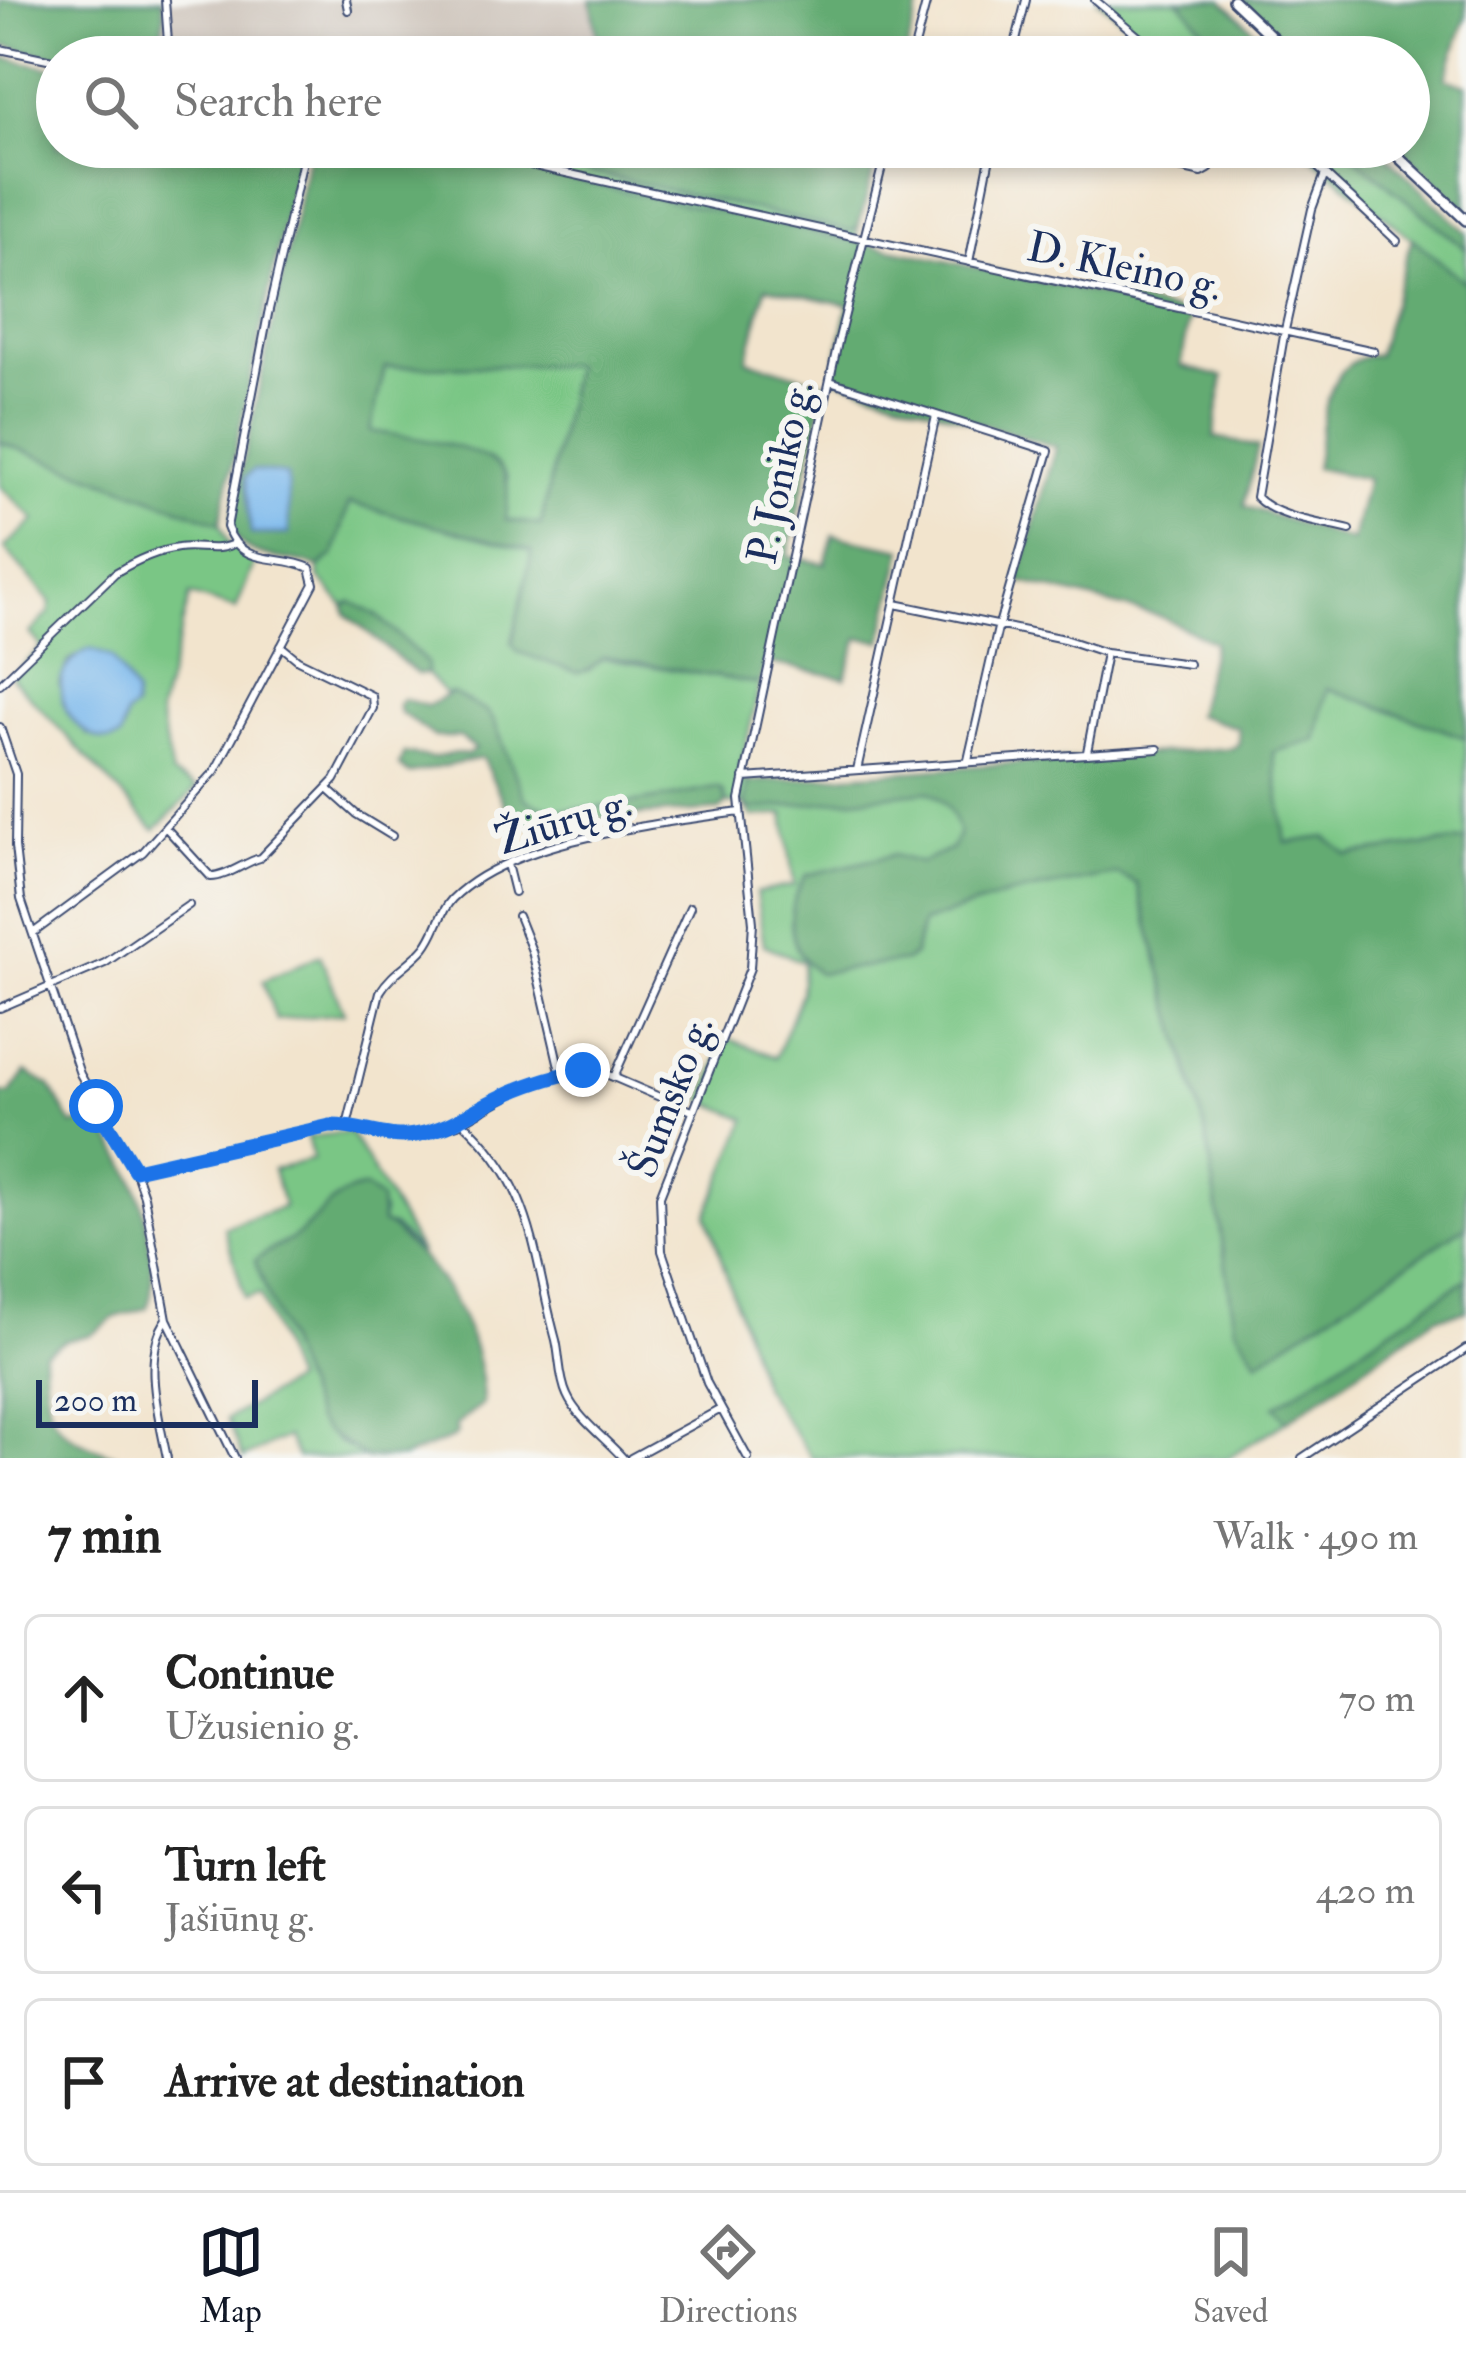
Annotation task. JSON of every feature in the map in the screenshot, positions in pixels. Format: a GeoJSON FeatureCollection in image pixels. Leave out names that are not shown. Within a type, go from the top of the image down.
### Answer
{"type":"FeatureCollection","features":[{"type":"Feature","properties":{"kind":"main road"},"geometry":{"type":"LineString","coordinates":[[1233,0],[1271,36]]}},
{"type":"Feature","properties":{"kind":"main road"},"geometry":{"type":"LineString","coordinates":[[1410,168],[1466,220]]}},
{"type":"Feature","properties":{"kind":"street"},"geometry":{"type":"LineString","coordinates":[[165,0],[168,36]]}},
{"type":"Feature","properties":{"kind":"street"},"geometry":{"type":"LineString","coordinates":[[346,0],[348,10]]}},
{"type":"Feature","properties":{"kind":"street"},"geometry":{"type":"LineString","coordinates":[[918,36],[928,0]]}},
{"type":"Feature","properties":{"kind":"street"},"geometry":{"type":"LineString","coordinates":[[1018,36],[1027,0]]}},
{"type":"Feature","properties":{"kind":"street"},"geometry":{"type":"LineString","coordinates":[[1095,0],[1138,36]]}},
{"type":"Feature","properties":{"kind":"street"},"geometry":{"type":"LineString","coordinates":[[0,49],[36,57]]}},
{"type":"Feature","properties":{"kind":"street"},"geometry":{"type":"LineString","coordinates":[[33,933],[116,874],[215,771],[308,598],[313,572],[304,564],[259,559],[238,546],[227,519],[302,168]]}},
{"type":"Feature","properties":{"kind":"street","name":"D. Kleino g."},"geometry":{"type":"LineString","coordinates":[[544,168],[1374,351]]}},
{"type":"Feature","properties":{"kind":"street","name":"P. Joniko g."},"geometry":{"type":"LineString","coordinates":[[740,812],[830,381],[881,168]]}},
{"type":"Feature","properties":{"kind":"street"},"geometry":{"type":"LineString","coordinates":[[969,262],[988,168]]}},
{"type":"Feature","properties":{"kind":"street"},"geometry":{"type":"LineString","coordinates":[[1180,168],[1202,173],[1209,168]]}},
{"type":"Feature","properties":{"kind":"street"},"geometry":{"type":"LineString","coordinates":[[1319,168],[1397,242]]}},
{"type":"Feature","properties":{"kind":"street"},"geometry":{"type":"LineString","coordinates":[[1325,173],[1312,209],[1286,330],[1256,497],[1287,513],[1350,530]]}},
{"type":"Feature","properties":{"kind":"street"},"geometry":{"type":"LineString","coordinates":[[830,381],[1049,451],[998,628],[968,760]]}},
{"type":"Feature","properties":{"kind":"street"},"geometry":{"type":"LineString","coordinates":[[857,770],[936,416]]}},
{"type":"Feature","properties":{"kind":"street"},"geometry":{"type":"LineString","coordinates":[[0,684],[115,573],[177,548],[238,546]]}},
{"type":"Feature","properties":{"kind":"street"},"geometry":{"type":"LineString","coordinates":[[895,604],[1064,639],[1106,653],[1190,664]]}},
{"type":"Feature","properties":{"kind":"street"},"geometry":{"type":"LineString","coordinates":[[165,827],[211,877],[260,857],[328,789],[373,708],[372,696],[298,660],[281,646]]}},
{"type":"Feature","properties":{"kind":"street"},"geometry":{"type":"LineString","coordinates":[[1087,752],[1106,653]]}},
{"type":"Feature","properties":{"kind":"street"},"geometry":{"type":"LineString","coordinates":[[0,727],[16,774],[16,877],[33,933],[80,1074],[135,1170],[152,1224],[166,1319],[235,1458]]}},
{"type":"Feature","properties":{"kind":"street"},"geometry":{"type":"LineString","coordinates":[[744,778],[1158,748]]}},
{"type":"Feature","properties":{"kind":"street"},"geometry":{"type":"LineString","coordinates":[[328,789],[392,836]]}},
{"type":"Feature","properties":{"kind":"street","name":"Žiūrų g."},"geometry":{"type":"LineString","coordinates":[[347,1126],[380,992],[429,942],[456,896],[507,864],[649,824],[740,812]]}},
{"type":"Feature","properties":{"kind":"street","name":"Šumsko g."},"geometry":{"type":"LineString","coordinates":[[740,812],[753,923],[750,968],[663,1182],[659,1236],[719,1410],[748,1458]]}},
{"type":"Feature","properties":{"kind":"street"},"geometry":{"type":"LineString","coordinates":[[507,864],[514,892]]}},
{"type":"Feature","properties":{"kind":"street"},"geometry":{"type":"LineString","coordinates":[[0,1008],[105,963],[189,905]]}},
{"type":"Feature","properties":{"kind":"street"},"geometry":{"type":"LineString","coordinates":[[614,1077],[690,908]]}},
{"type":"Feature","properties":{"kind":"street"},"geometry":{"type":"LineString","coordinates":[[518,916],[532,951],[561,1075]]}},
{"type":"Feature","properties":{"kind":"street"},"geometry":{"type":"LineString","coordinates":[[135,1170],[299,1132],[347,1126],[400,1137],[462,1121],[500,1097],[583,1070],[614,1077],[692,1111]]}},
{"type":"Feature","properties":{"kind":"street"},"geometry":{"type":"LineString","coordinates":[[462,1121],[490,1150],[520,1196],[537,1247],[542,1297],[566,1394],[627,1458],[719,1410]]}},
{"type":"Feature","properties":{"kind":"street"},"geometry":{"type":"LineString","coordinates":[[166,1319],[154,1368],[167,1458]]}},
{"type":"Feature","properties":{"kind":"street"},"geometry":{"type":"LineString","coordinates":[[1302,1458],[1466,1349]]}},
{"type":"Feature","properties":{"kind":"shaded area"},"geometry":{"type":"Polygon","coordinates":[[[162,0],[591,0],[598,36],[161,36],[162,0]]]}},
{"type":"Feature","properties":{"kind":"green space"},"geometry":{"type":"Polygon","coordinates":[[[0,0],[162,0],[161,36],[36,36],[36,53],[0,45],[0,0]]]}},
{"type":"Feature","properties":{"kind":"green space"},"geometry":{"type":"Polygon","coordinates":[[[591,0],[921,0],[911,36],[598,36],[591,0]]]}},
{"type":"Feature","properties":{"kind":"green space"},"geometry":{"type":"Polygon","coordinates":[[[1098,0],[1178,0],[1212,36],[1142,36],[1098,0]]]}},
{"type":"Feature","properties":{"kind":"green space"},"geometry":{"type":"Polygon","coordinates":[[[1178,0],[1222,0],[1260,36],[1210,36],[1178,0]]]}},
{"type":"Feature","properties":{"kind":"green space"},"geometry":{"type":"Polygon","coordinates":[[[1241,0],[1466,0],[1466,16],[1446,78],[1466,85],[1466,209],[1422,168],[1430,168],[1430,36],[1280,36],[1241,0]]]}},
{"type":"Feature","properties":{"kind":"green space"},"geometry":{"type":"Polygon","coordinates":[[[0,57],[36,65],[36,168],[296,168],[220,523],[0,442],[0,57]]]}},
{"type":"Feature","properties":{"kind":"green space"},"geometry":{"type":"Polygon","coordinates":[[[306,168],[519,168],[1190,314],[1181,366],[1223,377],[1214,437],[1258,447],[1244,506],[1352,541],[1367,479],[1315,468],[1324,414],[1346,368],[1377,355],[1412,238],[1466,283],[1466,738],[1327,688],[1316,740],[1273,752],[1286,843],[1325,837],[1348,855],[1466,840],[1466,1226],[1258,1361],[1235,1327],[1206,1133],[1137,884],[1118,874],[1007,895],[922,923],[914,955],[905,961],[819,973],[799,952],[792,914],[806,875],[893,855],[920,863],[952,849],[959,832],[948,808],[928,791],[750,810],[745,803],[749,782],[1233,748],[1239,743],[1238,728],[1196,715],[1214,642],[1159,616],[1018,581],[1056,447],[833,378],[848,305],[766,287],[747,360],[826,383],[788,556],[825,564],[833,535],[903,549],[882,641],[859,638],[845,678],[765,662],[760,684],[604,657],[578,673],[518,652],[512,643],[532,551],[349,503],[334,555],[319,567],[252,551],[234,534],[231,519],[306,168]],[[574,365],[385,367],[370,431],[442,443],[494,463],[504,473],[508,489],[506,520],[541,525],[574,365]]]}},
{"type":"Feature","properties":{"kind":"green space"},"geometry":{"type":"Polygon","coordinates":[[[542,168],[572,168],[848,231],[858,228],[855,242],[541,173],[542,168]]]}},
{"type":"Feature","properties":{"kind":"green space"},"geometry":{"type":"Polygon","coordinates":[[[572,168],[874,168],[858,228],[849,231],[572,168]]]}},
{"type":"Feature","properties":{"kind":"green space"},"geometry":{"type":"Polygon","coordinates":[[[1326,168],[1368,168],[1466,249],[1466,283],[1326,168]]]}},
{"type":"Feature","properties":{"kind":"green space"},"geometry":{"type":"Polygon","coordinates":[[[1368,168],[1399,168],[1466,232],[1466,249],[1368,168]]]}},
{"type":"Feature","properties":{"kind":"green space"},"geometry":{"type":"Polygon","coordinates":[[[574,364],[541,525],[506,520],[507,477],[369,431],[385,367],[574,364]]]}},
{"type":"Feature","properties":{"kind":"green space"},"geometry":{"type":"Polygon","coordinates":[[[0,442],[220,523],[229,544],[255,562],[236,609],[190,595],[159,713],[172,775],[197,788],[155,830],[11,677],[42,647],[30,633],[49,613],[51,602],[4,548],[35,520],[0,486],[0,442]],[[90,649],[69,660],[59,684],[87,735],[123,731],[126,715],[134,709],[127,681],[90,649]]]}},
{"type":"Feature","properties":{"kind":"green space"},"geometry":{"type":"Polygon","coordinates":[[[349,503],[533,551],[512,643],[760,684],[738,779],[749,782],[745,803],[928,791],[941,798],[959,832],[952,849],[920,863],[893,855],[914,955],[922,923],[1007,895],[1118,874],[1137,884],[1206,1133],[1235,1327],[1258,1361],[1466,1226],[1466,1279],[1276,1406],[1287,1421],[1227,1458],[812,1458],[763,1388],[707,1215],[747,1119],[702,1100],[727,1038],[776,1057],[801,993],[803,962],[764,945],[756,893],[794,885],[784,814],[753,817],[743,804],[727,803],[718,788],[588,808],[539,805],[524,797],[494,721],[452,693],[445,694],[427,674],[426,662],[383,621],[352,603],[344,606],[319,578],[319,567],[334,555],[349,503]]]}},
{"type":"Feature","properties":{"kind":"green space"},"geometry":{"type":"Polygon","coordinates":[[[352,602],[378,616],[427,663],[427,674],[417,674],[346,614],[344,606],[352,602]]]}},
{"type":"Feature","properties":{"kind":"green space"},"geometry":{"type":"Polygon","coordinates":[[[1327,688],[1466,738],[1466,840],[1347,855],[1325,837],[1285,843],[1273,751],[1316,740],[1327,688]]]}},
{"type":"Feature","properties":{"kind":"green space"},"geometry":{"type":"Polygon","coordinates":[[[452,693],[488,713],[524,797],[539,805],[587,808],[718,788],[727,803],[720,810],[527,825],[507,809],[482,758],[409,774],[399,766],[404,753],[432,758],[467,755],[476,749],[460,737],[435,737],[400,712],[403,699],[427,706],[452,693]]]}},
{"type":"Feature","properties":{"kind":"green space"},"geometry":{"type":"Polygon","coordinates":[[[320,955],[344,1013],[276,1020],[263,981],[320,955]]]}},
{"type":"Feature","properties":{"kind":"green space"},"geometry":{"type":"Polygon","coordinates":[[[26,1072],[50,1086],[73,1126],[96,1115],[127,1167],[141,1203],[151,1261],[147,1308],[115,1317],[93,1334],[44,1353],[47,1397],[58,1425],[82,1442],[123,1458],[0,1458],[0,1093],[10,1094],[26,1072]]]}},
{"type":"Feature","properties":{"kind":"green space"},"geometry":{"type":"Polygon","coordinates":[[[350,1132],[421,1253],[392,1226],[382,1224],[383,1211],[365,1188],[345,1194],[296,1236],[255,1261],[316,1420],[338,1442],[366,1458],[297,1458],[287,1437],[243,1458],[227,1419],[293,1381],[260,1294],[245,1298],[224,1227],[284,1207],[273,1170],[313,1159],[307,1137],[350,1132]]]}},
{"type":"Feature","properties":{"kind":"green space"},"geometry":{"type":"Polygon","coordinates":[[[365,1188],[380,1199],[382,1223],[420,1256],[448,1293],[469,1335],[481,1381],[483,1404],[455,1426],[453,1438],[402,1458],[366,1458],[316,1421],[255,1261],[296,1236],[345,1194],[365,1188]]]}},
{"type":"Feature","properties":{"kind":"green space"},"geometry":{"type":"Polygon","coordinates":[[[1466,1279],[1466,1311],[1436,1317],[1287,1421],[1275,1406],[1466,1279]]]}},
{"type":"Feature","properties":{"kind":"water"},"geometry":{"type":"Polygon","coordinates":[[[253,470],[287,475],[289,534],[251,534],[245,478],[253,470]]]}},
{"type":"Feature","properties":{"kind":"water"},"geometry":{"type":"Polygon","coordinates":[[[90,649],[112,657],[135,694],[134,709],[126,715],[120,738],[105,740],[77,725],[61,695],[62,678],[71,662],[90,649]]]}},
{"type":"Feature","properties":{"kind":"route"},"geometry":{"type":"LineString","coordinates":[[96,1106],[135,1170],[330,1126],[400,1137],[417,1135],[458,1124],[520,1089],[583,1070]]}}]}
